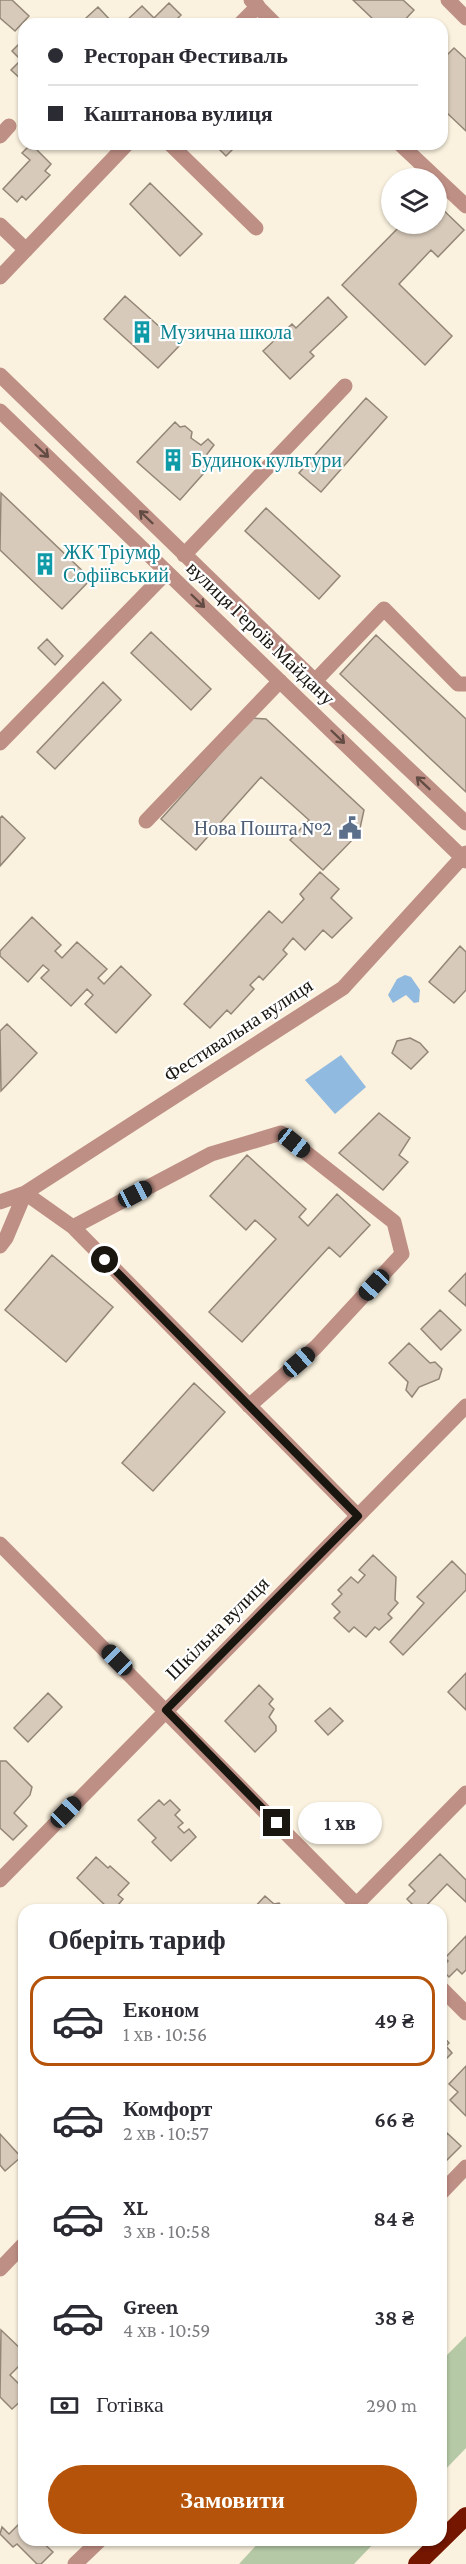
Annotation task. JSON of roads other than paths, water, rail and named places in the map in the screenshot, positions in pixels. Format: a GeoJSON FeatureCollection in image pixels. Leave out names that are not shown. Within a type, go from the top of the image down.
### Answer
{"type":"FeatureCollection","features":[{"type":"Feature","properties":{"kind":"highway"},"geometry":{"type":"LineString","coordinates":[[447,2535],[466,2516]]}},
{"type":"Feature","properties":{"kind":"highway"},"geometry":{"type":"LineString","coordinates":[[417,2564],[435,2546]]}},
{"type":"Feature","properties":{"kind":"street"},"geometry":{"type":"LineString","coordinates":[[448,0],[464,13]]}},
{"type":"Feature","properties":{"kind":"street"},"geometry":{"type":"LineString","coordinates":[[244,18],[255,3],[269,18]]}},
{"type":"Feature","properties":{"kind":"street"},"geometry":{"type":"LineString","coordinates":[[0,277],[121,150]]}},
{"type":"Feature","properties":{"kind":"street"},"geometry":{"type":"LineString","coordinates":[[176,150],[256,228]]}},
{"type":"Feature","properties":{"kind":"street"},"geometry":{"type":"LineString","coordinates":[[406,150],[466,206]]}},
{"type":"Feature","properties":{"kind":"street"},"geometry":{"type":"LineString","coordinates":[[0,225],[26,250]]}},
{"type":"Feature","properties":{"kind":"street","name":"вулиця Героїв Майдану"},"geometry":{"type":"LineString","coordinates":[[0,375],[315,681],[466,823]]}},
{"type":"Feature","properties":{"kind":"street","name":"вулиця Героїв Майдану"},"geometry":{"type":"LineString","coordinates":[[184,555],[345,386]]}},
{"type":"Feature","properties":{"kind":"street","name":"вулиця Героїв Майдану"},"geometry":{"type":"LineString","coordinates":[[0,411],[465,856]]}},
{"type":"Feature","properties":{"kind":"street"},"geometry":{"type":"LineString","coordinates":[[0,743],[167,572]]}},
{"type":"Feature","properties":{"kind":"street"},"geometry":{"type":"LineString","coordinates":[[315,681],[384,609],[458,684],[466,684]]}},
{"type":"Feature","properties":{"kind":"street"},"geometry":{"type":"LineString","coordinates":[[146,821],[280,681]]}},
{"type":"Feature","properties":{"kind":"street","name":"Фестивальна вулиця"},"geometry":{"type":"LineString","coordinates":[[0,1202],[25,1193],[343,988],[465,856]]}},
{"type":"Feature","properties":{"kind":"street"},"geometry":{"type":"LineString","coordinates":[[73,1227],[211,1154],[281,1133],[394,1222],[402,1254],[316,1347],[249,1406]]}},
{"type":"Feature","properties":{"kind":"street"},"geometry":{"type":"LineString","coordinates":[[0,1246],[6,1239],[25,1193],[73,1227],[358,1516]]}},
{"type":"Feature","properties":{"kind":"street","name":"Шкільна вулиця"},"geometry":{"type":"LineString","coordinates":[[0,1880],[466,1406]]}},
{"type":"Feature","properties":{"kind":"street"},"geometry":{"type":"LineString","coordinates":[[0,1544],[166,1710],[352,1904]]}},
{"type":"Feature","properties":{"kind":"street"},"geometry":{"type":"LineString","coordinates":[[360,1904],[466,1793]]}},
{"type":"Feature","properties":{"kind":"street"},"geometry":{"type":"LineString","coordinates":[[447,1994],[466,2013]]}},
{"type":"Feature","properties":{"kind":"street"},"geometry":{"type":"LineString","coordinates":[[447,2187],[466,2167]]}},
{"type":"Feature","properties":{"kind":"street"},"geometry":{"type":"LineString","coordinates":[[0,2269],[18,2250]]}},
{"type":"Feature","properties":{"kind":"street"},"geometry":{"type":"LineString","coordinates":[[75,2564],[94,2546]]}},
{"type":"Feature","properties":{"kind":"water"},"geometry":{"type":"Polygon","coordinates":[[[405,975],[411,977],[420,990],[419,1002],[414,1003],[406,995],[393,1003],[388,995],[397,979],[405,975]]]}},
{"type":"Feature","properties":{"kind":"water"},"geometry":{"type":"Polygon","coordinates":[[[341,1055],[366,1087],[335,1114],[305,1080],[341,1055]]]}},
{"type":"Feature","properties":{"kind":"place","name":"Музична школа"},"geometry":{"type":"Point","coordinates":[142,332]}},
{"type":"Feature","properties":{"kind":"place","name":"Будинок культури"},"geometry":{"type":"Point","coordinates":[173,460]}},
{"type":"Feature","properties":{"kind":"place","name":"ЖК Тріумф Софіївський"},"geometry":{"type":"Point","coordinates":[45,564]}},
{"type":"Feature","properties":{"kind":"place","name":"Нова Пошта №2"},"geometry":{"type":"Point","coordinates":[350,828]}}]}
